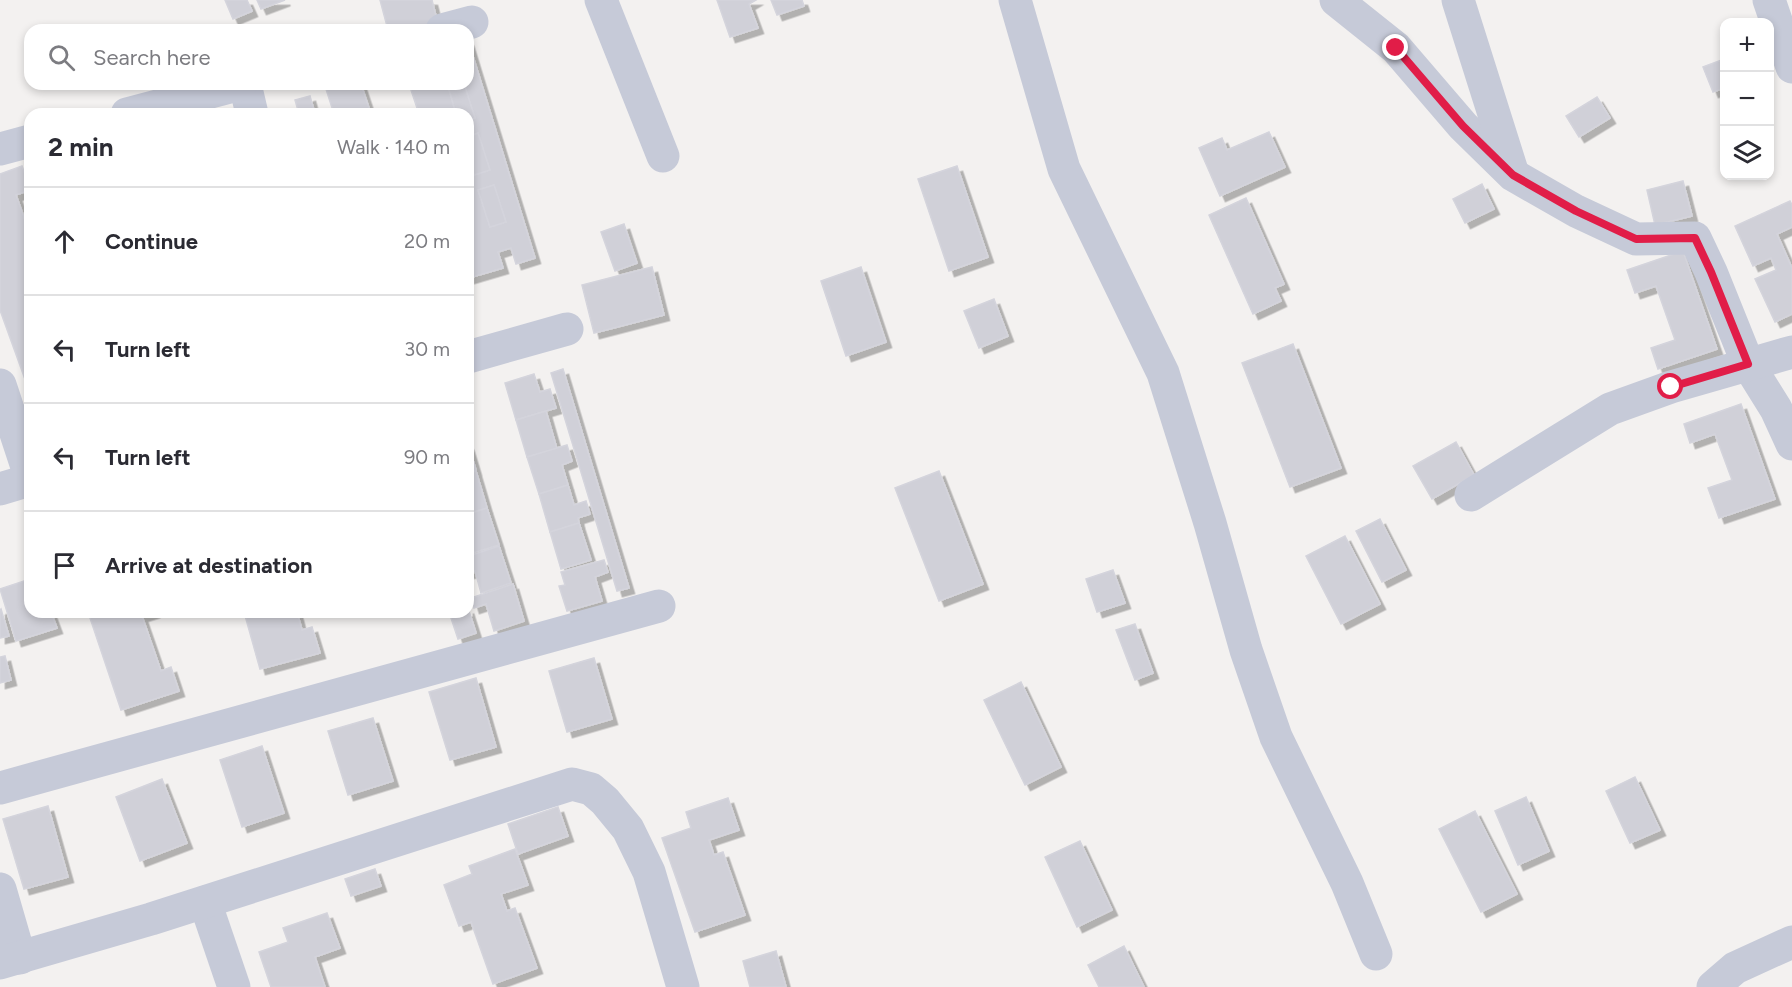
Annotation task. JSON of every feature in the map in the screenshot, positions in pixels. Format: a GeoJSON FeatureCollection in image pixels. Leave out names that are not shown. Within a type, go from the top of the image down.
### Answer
{"type":"FeatureCollection","features":[{"type":"Feature","properties":{"kind":"street"},"geometry":{"type":"LineString","coordinates":[[601,0],[663,156]]}},
{"type":"Feature","properties":{"kind":"street"},"geometry":{"type":"LineString","coordinates":[[1015,0],[1064,169],[1163,373],[1210,523],[1246,650],[1276,737],[1347,883],[1376,954]]}},
{"type":"Feature","properties":{"kind":"street"},"geometry":{"type":"LineString","coordinates":[[1336,0],[1396,48],[1463,126],[1513,175],[1576,211],[1636,239],[1695,238],[1748,364],[1776,410],[1792,444]]}},
{"type":"Feature","properties":{"kind":"street"},"geometry":{"type":"LineString","coordinates":[[1458,0],[1513,175]]}},
{"type":"Feature","properties":{"kind":"street"},"geometry":{"type":"LineString","coordinates":[[1769,0],[1792,68]]}},
{"type":"Feature","properties":{"kind":"street"},"geometry":{"type":"LineString","coordinates":[[150,108],[220,90]]}},
{"type":"Feature","properties":{"kind":"street"},"geometry":{"type":"LineString","coordinates":[[245,90],[250,108]]}},
{"type":"Feature","properties":{"kind":"street"},"geometry":{"type":"LineString","coordinates":[[0,149],[24,143]]}},
{"type":"Feature","properties":{"kind":"street"},"geometry":{"type":"LineString","coordinates":[[474,355],[567,329]]}},
{"type":"Feature","properties":{"kind":"street"},"geometry":{"type":"LineString","coordinates":[[1471,495],[1610,409],[1671,387],[1792,352]]}},
{"type":"Feature","properties":{"kind":"street"},"geometry":{"type":"LineString","coordinates":[[0,386],[24,460]]}},
{"type":"Feature","properties":{"kind":"street"},"geometry":{"type":"LineString","coordinates":[[0,489],[24,480]]}},
{"type":"Feature","properties":{"kind":"street"},"geometry":{"type":"LineString","coordinates":[[0,788],[659,606]]}},
{"type":"Feature","properties":{"kind":"street"},"geometry":{"type":"LineString","coordinates":[[0,889],[10,961],[205,902],[572,784],[591,789],[605,801],[628,829],[649,872],[683,987]]}},
{"type":"Feature","properties":{"kind":"street"},"geometry":{"type":"LineString","coordinates":[[205,902],[234,987]]}},
{"type":"Feature","properties":{"kind":"street"},"geometry":{"type":"LineString","coordinates":[[1713,987],[1736,968],[1792,942]]}},
{"type":"Feature","properties":{"kind":"building"},"geometry":{"type":"Polygon","coordinates":[[[225,0],[247,0],[252,11],[233,19],[225,0]]]}},
{"type":"Feature","properties":{"kind":"building"},"geometry":{"type":"Polygon","coordinates":[[[257,0],[285,0],[261,9],[257,0]]]}},
{"type":"Feature","properties":{"kind":"building"},"geometry":{"type":"Polygon","coordinates":[[[380,0],[432,0],[438,24],[386,24],[380,0]]]}},
{"type":"Feature","properties":{"kind":"building"},"geometry":{"type":"Polygon","coordinates":[[[717,0],[756,0],[749,4],[758,28],[730,37],[717,0]]]}},
{"type":"Feature","properties":{"kind":"building"},"geometry":{"type":"Polygon","coordinates":[[[771,0],[802,0],[804,6],[777,15],[771,0]]]}},
{"type":"Feature","properties":{"kind":"building"},"geometry":{"type":"Polygon","coordinates":[[[474,60],[535,258],[516,264],[511,248],[498,252],[503,268],[474,277],[474,175],[490,170],[478,133],[474,135],[475,118],[474,108],[472,108],[466,90],[474,90],[474,60]],[[494,185],[478,190],[490,227],[506,222],[494,185]]]}},
{"type":"Feature","properties":{"kind":"building"},"geometry":{"type":"Polygon","coordinates":[[[1720,61],[1720,89],[1713,92],[1703,67],[1720,61]]]}},
{"type":"Feature","properties":{"kind":"building"},"geometry":{"type":"Polygon","coordinates":[[[326,90],[363,90],[369,108],[332,108],[326,90]]]}},
{"type":"Feature","properties":{"kind":"building"},"geometry":{"type":"Polygon","coordinates":[[[411,90],[449,90],[454,108],[417,108],[411,90]]]}},
{"type":"Feature","properties":{"kind":"building"},"geometry":{"type":"Polygon","coordinates":[[[449,90],[466,90],[472,108],[454,108],[449,90]]]}},
{"type":"Feature","properties":{"kind":"building"},"geometry":{"type":"Polygon","coordinates":[[[310,96],[313,108],[297,108],[295,100],[310,96]]]}},
{"type":"Feature","properties":{"kind":"building"},"geometry":{"type":"Polygon","coordinates":[[[1597,97],[1610,118],[1579,137],[1566,116],[1597,97]]]}},
{"type":"Feature","properties":{"kind":"building"},"geometry":{"type":"Polygon","coordinates":[[[1269,132],[1285,167],[1220,196],[1199,148],[1222,138],[1227,150],[1269,132]]]}},
{"type":"Feature","properties":{"kind":"building"},"geometry":{"type":"Polygon","coordinates":[[[478,133],[490,170],[474,175],[474,135],[478,133]]]}},
{"type":"Feature","properties":{"kind":"building"},"geometry":{"type":"Polygon","coordinates":[[[22,166],[24,172],[24,192],[16,195],[24,217],[24,376],[0,310],[0,174],[22,166]]]}},
{"type":"Feature","properties":{"kind":"building"},"geometry":{"type":"Polygon","coordinates":[[[957,166],[988,257],[949,271],[918,179],[957,166]]]}},
{"type":"Feature","properties":{"kind":"building"},"geometry":{"type":"Polygon","coordinates":[[[1683,181],[1692,216],[1655,225],[1647,190],[1683,181]]]}},
{"type":"Feature","properties":{"kind":"building"},"geometry":{"type":"Polygon","coordinates":[[[1482,184],[1494,209],[1465,223],[1453,199],[1482,184]]]}},
{"type":"Feature","properties":{"kind":"building"},"geometry":{"type":"Polygon","coordinates":[[[494,185],[506,222],[490,227],[478,190],[494,185]]]}},
{"type":"Feature","properties":{"kind":"building"},"geometry":{"type":"Polygon","coordinates":[[[1246,198],[1284,284],[1275,288],[1281,301],[1253,314],[1209,215],[1246,198]]]}},
{"type":"Feature","properties":{"kind":"building"},"geometry":{"type":"Polygon","coordinates":[[[1790,201],[1792,227],[1777,234],[1792,268],[1792,314],[1775,322],[1755,279],[1776,270],[1771,258],[1753,266],[1735,226],[1790,201]]]}},
{"type":"Feature","properties":{"kind":"building"},"geometry":{"type":"Polygon","coordinates":[[[624,224],[637,263],[615,271],[601,232],[624,224]]]}},
{"type":"Feature","properties":{"kind":"building"},"geometry":{"type":"Polygon","coordinates":[[[1683,251],[1717,349],[1658,369],[1651,348],[1675,340],[1656,286],[1635,293],[1627,270],[1683,251]]]}},
{"type":"Feature","properties":{"kind":"building"},"geometry":{"type":"Polygon","coordinates":[[[652,267],[664,315],[594,333],[582,285],[652,267]]]}},
{"type":"Feature","properties":{"kind":"building"},"geometry":{"type":"Polygon","coordinates":[[[861,267],[886,342],[846,356],[821,281],[861,267]]]}},
{"type":"Feature","properties":{"kind":"building"},"geometry":{"type":"Polygon","coordinates":[[[994,299],[1008,336],[979,348],[964,311],[994,299]]]}},
{"type":"Feature","properties":{"kind":"building"},"geometry":{"type":"Polygon","coordinates":[[[1293,344],[1341,468],[1290,487],[1242,363],[1293,344]]]}},
{"type":"Feature","properties":{"kind":"building"},"geometry":{"type":"Polygon","coordinates":[[[563,369],[629,588],[617,591],[551,373],[563,369]]]}},
{"type":"Feature","properties":{"kind":"building"},"geometry":{"type":"Polygon","coordinates":[[[534,374],[540,392],[550,389],[556,408],[516,420],[505,383],[534,374]]]}},
{"type":"Feature","properties":{"kind":"building"},"geometry":{"type":"Polygon","coordinates":[[[1741,404],[1775,499],[1719,518],[1708,488],[1732,480],[1715,434],[1690,443],[1684,424],[1741,404]]]}},
{"type":"Feature","properties":{"kind":"building"},"geometry":{"type":"Polygon","coordinates":[[[546,411],[557,449],[527,457],[516,420],[546,411]]]}},
{"type":"Feature","properties":{"kind":"building"},"geometry":{"type":"Polygon","coordinates":[[[1456,442],[1474,475],[1432,499],[1413,466],[1456,442]]]}},
{"type":"Feature","properties":{"kind":"building"},"geometry":{"type":"Polygon","coordinates":[[[567,445],[572,461],[562,465],[568,485],[539,494],[527,457],[567,445]]]}},
{"type":"Feature","properties":{"kind":"building"},"geometry":{"type":"Polygon","coordinates":[[[476,471],[487,508],[474,512],[474,472],[476,471]]]}},
{"type":"Feature","properties":{"kind":"building"},"geometry":{"type":"Polygon","coordinates":[[[939,471],[983,584],[939,601],[895,488],[939,471]]]}},
{"type":"Feature","properties":{"kind":"building"},"geometry":{"type":"Polygon","coordinates":[[[568,485],[574,505],[586,501],[590,514],[578,518],[579,523],[550,532],[539,494],[568,485]]]}},
{"type":"Feature","properties":{"kind":"building"},"geometry":{"type":"Polygon","coordinates":[[[487,508],[499,545],[474,552],[474,512],[487,508]]]}},
{"type":"Feature","properties":{"kind":"building"},"geometry":{"type":"Polygon","coordinates":[[[1380,519],[1406,570],[1382,582],[1356,531],[1380,519]]]}},
{"type":"Feature","properties":{"kind":"building"},"geometry":{"type":"Polygon","coordinates":[[[579,523],[591,560],[561,569],[550,532],[579,523]]]}},
{"type":"Feature","properties":{"kind":"building"},"geometry":{"type":"Polygon","coordinates":[[[1345,536],[1380,604],[1341,624],[1306,556],[1345,536]]]}},
{"type":"Feature","properties":{"kind":"building"},"geometry":{"type":"Polygon","coordinates":[[[499,546],[511,583],[481,593],[474,571],[474,554],[499,546]]]}},
{"type":"Feature","properties":{"kind":"building"},"geometry":{"type":"Polygon","coordinates":[[[604,560],[608,572],[595,577],[602,601],[567,611],[559,586],[565,585],[561,572],[604,560]]]}},
{"type":"Feature","properties":{"kind":"building"},"geometry":{"type":"Polygon","coordinates":[[[1113,570],[1125,603],[1097,612],[1086,579],[1113,570]]]}},
{"type":"Feature","properties":{"kind":"building"},"geometry":{"type":"Polygon","coordinates":[[[24,581],[24,618],[53,618],[57,628],[16,641],[0,589],[24,581]]]}},
{"type":"Feature","properties":{"kind":"building"},"geometry":{"type":"Polygon","coordinates":[[[513,584],[524,621],[494,631],[486,604],[474,608],[474,597],[513,584]]]}},
{"type":"Feature","properties":{"kind":"building"},"geometry":{"type":"Polygon","coordinates":[[[0,610],[9,636],[0,638],[0,610]]]}},
{"type":"Feature","properties":{"kind":"building"},"geometry":{"type":"Polygon","coordinates":[[[90,618],[143,618],[161,671],[171,667],[179,691],[121,710],[90,618]]]}},
{"type":"Feature","properties":{"kind":"building"},"geometry":{"type":"Polygon","coordinates":[[[246,618],[299,618],[302,630],[312,627],[320,653],[260,669],[246,618]]]}},
{"type":"Feature","properties":{"kind":"building"},"geometry":{"type":"Polygon","coordinates":[[[451,618],[471,618],[476,633],[458,639],[451,618]]]}},
{"type":"Feature","properties":{"kind":"building"},"geometry":{"type":"Polygon","coordinates":[[[1135,624],[1153,673],[1135,680],[1116,630],[1135,624]]]}},
{"type":"Feature","properties":{"kind":"building"},"geometry":{"type":"Polygon","coordinates":[[[5,656],[11,680],[0,683],[0,657],[5,656]]]}},
{"type":"Feature","properties":{"kind":"building"},"geometry":{"type":"Polygon","coordinates":[[[594,658],[612,719],[567,732],[549,671],[594,658]]]}},
{"type":"Feature","properties":{"kind":"building"},"geometry":{"type":"Polygon","coordinates":[[[476,678],[496,747],[450,760],[429,692],[476,678]]]}},
{"type":"Feature","properties":{"kind":"building"},"geometry":{"type":"Polygon","coordinates":[[[1021,682],[1061,767],[1025,785],[984,700],[1021,682]]]}},
{"type":"Feature","properties":{"kind":"building"},"geometry":{"type":"Polygon","coordinates":[[[373,718],[393,781],[348,795],[328,731],[373,718]]]}},
{"type":"Feature","properties":{"kind":"building"},"geometry":{"type":"Polygon","coordinates":[[[262,746],[284,813],[242,827],[220,760],[262,746]]]}},
{"type":"Feature","properties":{"kind":"building"},"geometry":{"type":"Polygon","coordinates":[[[1635,777],[1660,830],[1630,843],[1606,791],[1635,777]]]}},
{"type":"Feature","properties":{"kind":"building"},"geometry":{"type":"Polygon","coordinates":[[[162,779],[187,843],[140,861],[116,797],[162,779]]]}},
{"type":"Feature","properties":{"kind":"building"},"geometry":{"type":"Polygon","coordinates":[[[1526,797],[1549,851],[1518,865],[1495,811],[1526,797]]]}},
{"type":"Feature","properties":{"kind":"building"},"geometry":{"type":"Polygon","coordinates":[[[728,798],[739,830],[709,840],[714,855],[723,852],[745,915],[695,932],[662,838],[691,828],[686,812],[728,798]]]}},
{"type":"Feature","properties":{"kind":"building"},"geometry":{"type":"Polygon","coordinates":[[[48,806],[68,877],[24,889],[3,819],[48,806]]]}},
{"type":"Feature","properties":{"kind":"building"},"geometry":{"type":"Polygon","coordinates":[[[558,807],[568,836],[518,854],[508,824],[558,807]]]}},
{"type":"Feature","properties":{"kind":"building"},"geometry":{"type":"Polygon","coordinates":[[[1475,811],[1517,894],[1481,912],[1439,829],[1475,811]]]}},
{"type":"Feature","properties":{"kind":"building"},"geometry":{"type":"Polygon","coordinates":[[[1080,841],[1112,910],[1077,927],[1045,857],[1080,841]]]}},
{"type":"Feature","properties":{"kind":"building"},"geometry":{"type":"Polygon","coordinates":[[[515,849],[528,885],[501,894],[507,911],[515,908],[537,968],[493,984],[471,922],[459,926],[444,885],[472,874],[469,866],[515,849]]]}},
{"type":"Feature","properties":{"kind":"building"},"geometry":{"type":"Polygon","coordinates":[[[375,869],[381,886],[351,896],[345,879],[375,869]]]}},
{"type":"Feature","properties":{"kind":"building"},"geometry":{"type":"Polygon","coordinates":[[[327,913],[340,948],[315,957],[325,987],[271,987],[259,952],[288,942],[283,928],[327,913]]]}},
{"type":"Feature","properties":{"kind":"building"},"geometry":{"type":"Polygon","coordinates":[[[1124,946],[1144,987],[1099,987],[1088,965],[1124,946]]]}},
{"type":"Feature","properties":{"kind":"building"},"geometry":{"type":"Polygon","coordinates":[[[776,951],[786,987],[750,987],[743,961],[776,951]]]}},
{"type":"Feature","properties":{"kind":"route"},"geometry":{"type":"LineString","coordinates":[[1396,48],[1463,126],[1513,175],[1576,211],[1636,239],[1695,238],[1748,364],[1671,387]]}}]}
